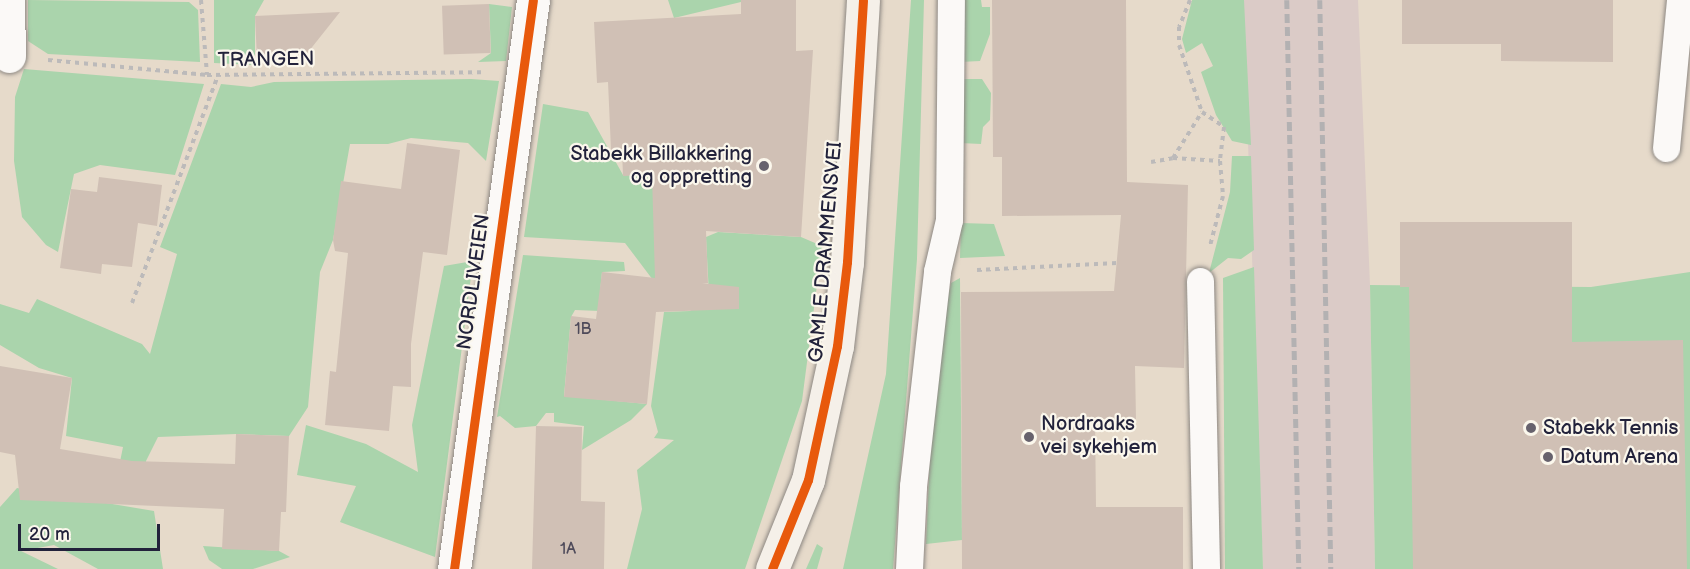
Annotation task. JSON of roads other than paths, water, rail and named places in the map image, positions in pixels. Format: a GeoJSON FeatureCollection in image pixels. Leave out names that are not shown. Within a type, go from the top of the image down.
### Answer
{"type":"FeatureCollection","features":[{"type":"Feature","properties":{"kind":"main road","name":"GAMLE DRAMMENSVEI"},"geometry":{"type":"LineString","coordinates":[[772,569],[808,480],[837,346],[847,262],[863,0]]}},
{"type":"Feature","properties":{"kind":"street"},"geometry":{"type":"LineString","coordinates":[[8,0],[9,56]]}},
{"type":"Feature","properties":{"kind":"street","name":"NORDLIVEIEN"},"geometry":{"type":"LineString","coordinates":[[454,569],[533,0]]}},
{"type":"Feature","properties":{"kind":"lane"},"geometry":{"type":"LineString","coordinates":[[909,569],[913,486],[937,271],[949,220],[951,0]]}},
{"type":"Feature","properties":{"kind":"lane"},"geometry":{"type":"LineString","coordinates":[[1666,148],[1680,0]]}},
{"type":"Feature","properties":{"kind":"lane"},"geometry":{"type":"LineString","coordinates":[[1200,281],[1206,569]]}},
{"type":"Feature","properties":{"kind":"railway"},"geometry":{"type":"LineString","coordinates":[[1287,0],[1299,569]]}},
{"type":"Feature","properties":{"kind":"railway"},"geometry":{"type":"LineString","coordinates":[[1320,0],[1331,569]]}},
{"type":"Feature","properties":{"kind":"place","name":"Stabekk Billakkering og oppretting"},"geometry":{"type":"Point","coordinates":[764,166]}},
{"type":"Feature","properties":{"kind":"place","name":"Stabekk Tennis"},"geometry":{"type":"Point","coordinates":[1531,428]}},
{"type":"Feature","properties":{"kind":"place","name":"Nordraaks vei sykehjem"},"geometry":{"type":"Point","coordinates":[1029,437]}},
{"type":"Feature","properties":{"kind":"place","name":"Datum Arena"},"geometry":{"type":"Point","coordinates":[1548,457]}}]}
